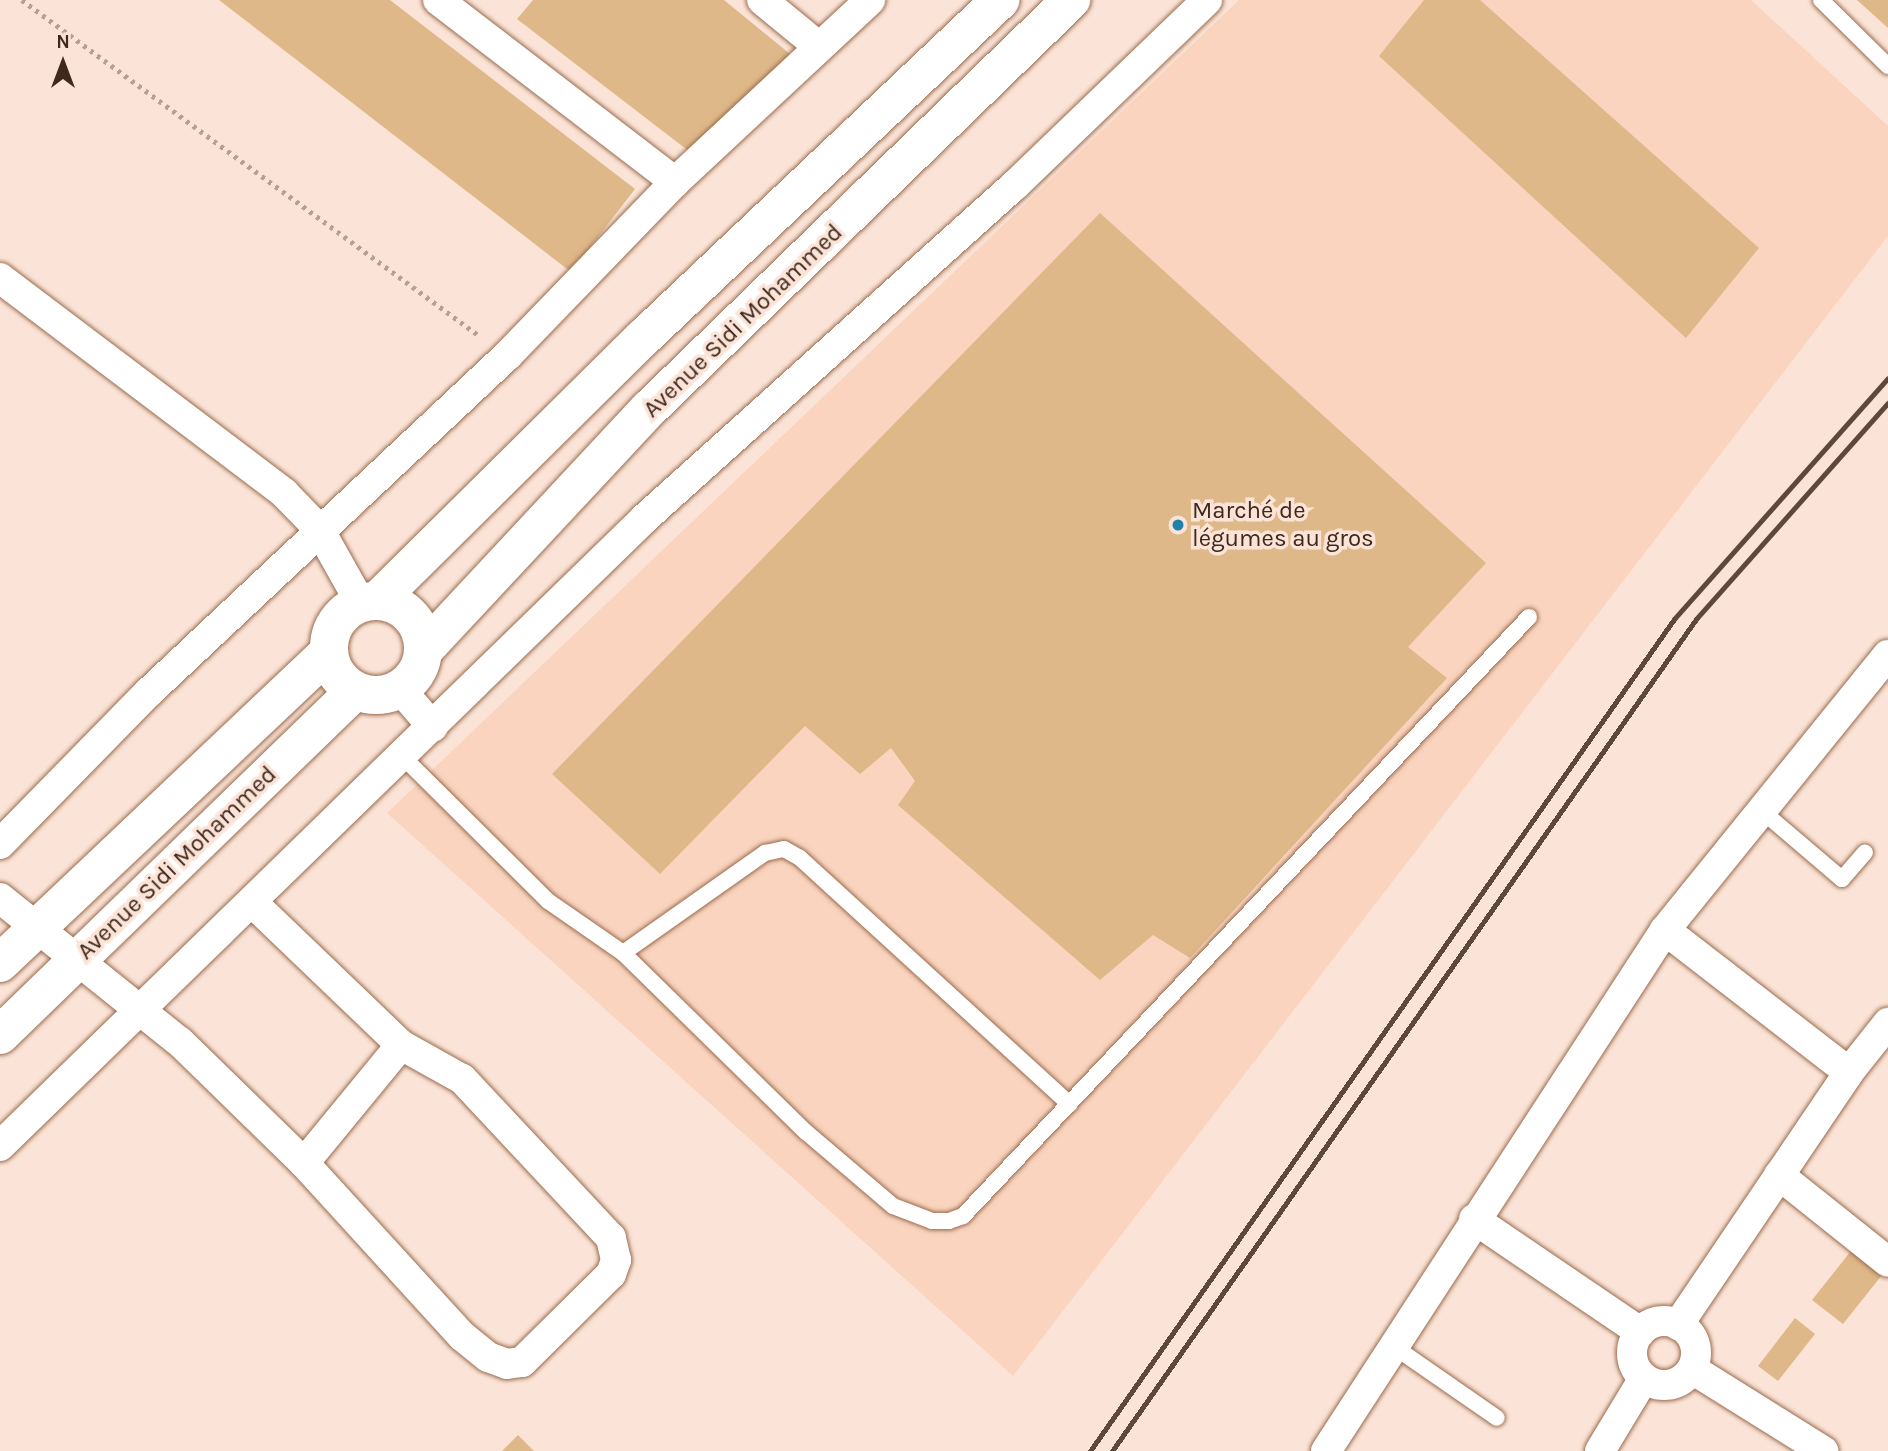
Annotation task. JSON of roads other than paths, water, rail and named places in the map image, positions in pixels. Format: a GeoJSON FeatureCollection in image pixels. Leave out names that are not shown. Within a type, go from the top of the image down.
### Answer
{"type":"FeatureCollection","features":[{"type":"Feature","properties":{"kind":"main road"},"geometry":{"type":"LineString","coordinates":[[369,601],[401,607],[418,625],[424,650],[417,672],[400,689],[377,696],[355,691],[337,675],[328,653],[331,630],[345,611],[369,601],[1000,0]]}},
{"type":"Feature","properties":{"kind":"main road","name":"Avenue Sidi Mohammed"},"geometry":{"type":"LineString","coordinates":[[424,650],[649,409],[1071,0]]}},
{"type":"Feature","properties":{"kind":"main road","name":"Avenue Sidi Mohammed"},"geometry":{"type":"LineString","coordinates":[[0,963],[328,653]]}},
{"type":"Feature","properties":{"kind":"main road","name":"Avenue Sidi Mohammed"},"geometry":{"type":"LineString","coordinates":[[0,1035],[355,691]]}},
{"type":"Feature","properties":{"kind":"street"},"geometry":{"type":"LineString","coordinates":[[438,0],[676,182]]}},
{"type":"Feature","properties":{"kind":"street"},"geometry":{"type":"LineString","coordinates":[[762,0],[818,46]]}},
{"type":"Feature","properties":{"kind":"street"},"geometry":{"type":"LineString","coordinates":[[0,844],[319,529],[507,356],[676,182],[870,0]]}},
{"type":"Feature","properties":{"kind":"street"},"geometry":{"type":"LineString","coordinates":[[0,1146],[253,903],[645,519],[1014,186],[1207,0]]}},
{"type":"Feature","properties":{"kind":"street"},"geometry":{"type":"LineString","coordinates":[[0,278],[284,493],[319,529],[369,601]]}},
{"type":"Feature","properties":{"kind":"street"},"geometry":{"type":"LineString","coordinates":[[1326,1451],[1474,1219],[1665,930],[1884,668]]}},
{"type":"Feature","properties":{"kind":"street"},"geometry":{"type":"LineString","coordinates":[[400,689],[433,727]]}},
{"type":"Feature","properties":{"kind":"street"},"geometry":{"type":"LineString","coordinates":[[0,898],[79,957],[141,1010],[303,1163],[462,1336],[500,1362],[522,1362],[611,1274],[616,1251],[594,1216],[462,1079],[401,1045],[253,903]]}},
{"type":"Feature","properties":{"kind":"street"},"geometry":{"type":"LineString","coordinates":[[1665,930],[1849,1072]]}},
{"type":"Feature","properties":{"kind":"street"},"geometry":{"type":"LineString","coordinates":[[1678,1325],[1849,1072],[1888,1023]]}},
{"type":"Feature","properties":{"kind":"street"},"geometry":{"type":"LineString","coordinates":[[303,1163],[401,1045]]}},
{"type":"Feature","properties":{"kind":"street"},"geometry":{"type":"LineString","coordinates":[[1779,1175],[1888,1262]]}},
{"type":"Feature","properties":{"kind":"street"},"geometry":{"type":"LineString","coordinates":[[1474,1219],[1640,1332]]}},
{"type":"Feature","properties":{"kind":"street"},"geometry":{"type":"LineString","coordinates":[[1658,1322],[1678,1325],[1695,1344],[1692,1368],[1674,1384],[1644,1378],[1632,1356],[1640,1332],[1658,1322]]}},
{"type":"Feature","properties":{"kind":"street"},"geometry":{"type":"LineString","coordinates":[[1692,1368],[1823,1451]]}},
{"type":"Feature","properties":{"kind":"street"},"geometry":{"type":"LineString","coordinates":[[1600,1451],[1644,1378]]}},
{"type":"Feature","properties":{"kind":"lane"},"geometry":{"type":"LineString","coordinates":[[1821,0],[1888,66]]}},
{"type":"Feature","properties":{"kind":"lane"},"geometry":{"type":"LineString","coordinates":[[403,757],[548,901],[623,954],[825,1149],[892,1206],[932,1221],[962,1216],[1529,617]]}},
{"type":"Feature","properties":{"kind":"lane"},"geometry":{"type":"LineString","coordinates":[[1762,811],[1842,879],[1865,853]]}},
{"type":"Feature","properties":{"kind":"lane"},"geometry":{"type":"LineString","coordinates":[[623,954],[765,853],[784,849],[800,858],[1069,1104]]}},
{"type":"Feature","properties":{"kind":"lane"},"geometry":{"type":"LineString","coordinates":[[1393,1346],[1497,1418]]}},
{"type":"Feature","properties":{"kind":"railway"},"geometry":{"type":"LineString","coordinates":[[1090,1451],[1674,619],[1888,378]]}},
{"type":"Feature","properties":{"kind":"railway"},"geometry":{"type":"LineString","coordinates":[[1112,1451],[1696,619],[1888,403]]}},
{"type":"Feature","properties":{"kind":"place","name":"Marché de légumes au gros"},"geometry":{"type":"Point","coordinates":[1178,525]}}]}
